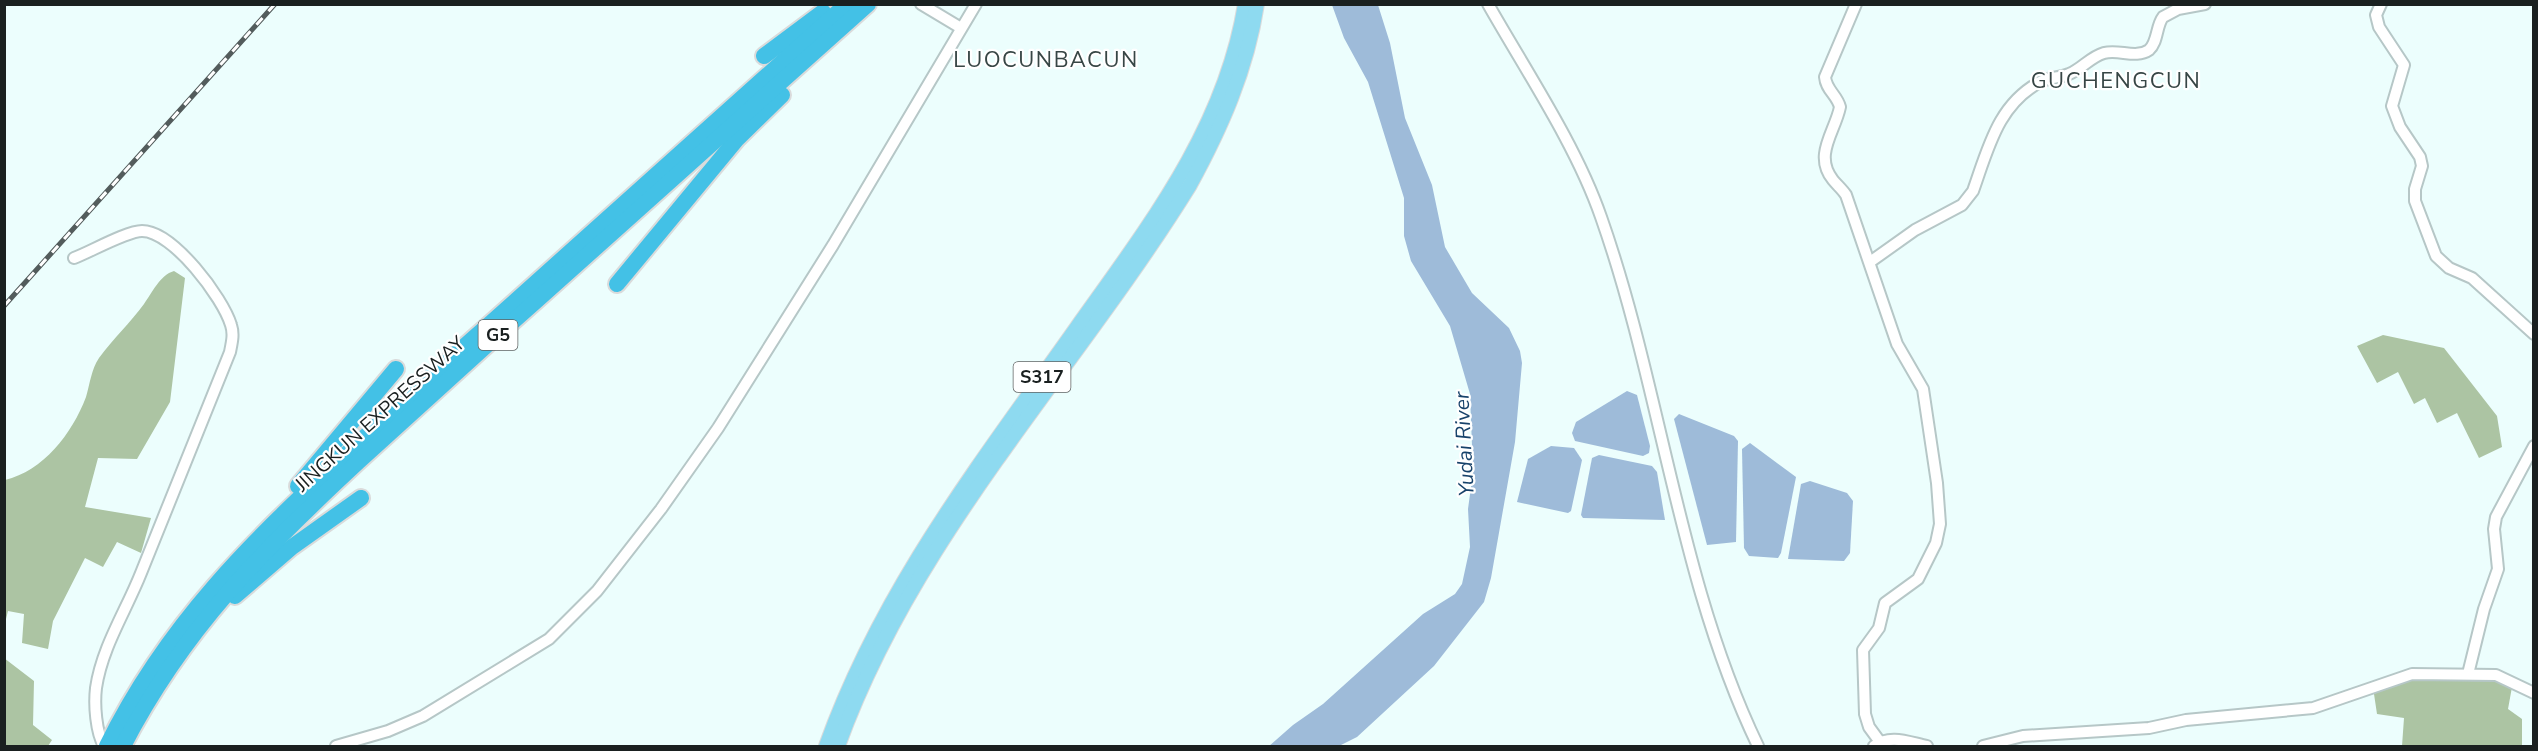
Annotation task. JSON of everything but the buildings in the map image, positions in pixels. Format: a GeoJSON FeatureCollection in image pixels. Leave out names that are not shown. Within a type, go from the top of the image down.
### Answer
{"type":"FeatureCollection","features":[{"type":"Feature","properties":{"kind":"highway"},"geometry":{"type":"LineString","coordinates":[[764,56],[833,4]]}},
{"type":"Feature","properties":{"kind":"highway","name":"JINGKUN EXPRESSWAY"},"geometry":{"type":"LineString","coordinates":[[106,747],[147,688],[204,597],[264,531],[461,349],[847,4]]}},
{"type":"Feature","properties":{"kind":"highway"},"geometry":{"type":"LineString","coordinates":[[617,284],[737,140],[871,4]]}},
{"type":"Feature","properties":{"kind":"highway","name":"JINGKUN EXPRESSWAY"},"geometry":{"type":"LineString","coordinates":[[123,747],[147,688],[168,669],[215,606],[279,535],[470,360],[871,4]]}},
{"type":"Feature","properties":{"kind":"highway"},"geometry":{"type":"LineString","coordinates":[[264,531],[396,369]]}},
{"type":"Feature","properties":{"kind":"highway"},"geometry":{"type":"LineString","coordinates":[[168,669],[243,589],[292,547],[360,498]]}},
{"type":"Feature","properties":{"kind":"main road","name":"S317"},"geometry":{"type":"LineString","coordinates":[[826,747],[851,683],[908,570],[1180,180],[1222,93],[1234,57],[1245,4]]}},
{"type":"Feature","properties":{"kind":"main road","name":"S317"},"geometry":{"type":"LineString","coordinates":[[838,747],[865,679],[923,568],[1190,186],[1235,90],[1250,40],[1257,4]]}},
{"type":"Feature","properties":{"kind":"street"},"geometry":{"type":"LineString","coordinates":[[921,4],[961,28]]}},
{"type":"Feature","properties":{"kind":"street"},"geometry":{"type":"LineString","coordinates":[[336,747],[388,731],[423,716],[549,639],[591,597],[661,509],[718,428],[833,244],[976,4]]}},
{"type":"Feature","properties":{"kind":"street"},"geometry":{"type":"LineString","coordinates":[[1488,4],[1568,146],[1600,213],[1629,306],[1711,625],[1739,705],[1758,747]]}},
{"type":"Feature","properties":{"kind":"street"},"geometry":{"type":"LineString","coordinates":[[1856,4],[1825,77],[1827,87],[1840,107],[1824,154],[1825,164],[1832,180],[1846,195],[1897,344],[1923,389],[1937,483],[1940,524],[1936,543],[1924,570],[1911,586],[1885,603],[1879,628],[1863,650],[1865,714],[1877,744],[1903,740],[1927,747]]}},
{"type":"Feature","properties":{"kind":"street"},"geometry":{"type":"LineString","coordinates":[[1870,262],[1915,230],[1966,201],[1973,191],[1999,121],[2033,87],[2046,80],[2071,74],[2102,54],[2120,51],[2139,54],[2147,51],[2153,45],[2163,17],[2178,9],[2205,4]]}},
{"type":"Feature","properties":{"kind":"street"},"geometry":{"type":"LineString","coordinates":[[2381,4],[2376,15],[2379,27],[2403,65],[2392,105],[2400,127],[2420,157],[2422,166],[2415,189],[2415,201],[2436,256],[2449,268],[2472,278],[2534,334]]}},
{"type":"Feature","properties":{"kind":"street"},"geometry":{"type":"LineString","coordinates":[[74,258],[136,232],[153,233],[180,254],[202,276],[225,311],[233,338],[230,352],[157,527],[141,573],[109,644],[96,688],[96,707],[106,747]]}},
{"type":"Feature","properties":{"kind":"street"},"geometry":{"type":"LineString","coordinates":[[2468,674],[2484,609],[2498,569],[2494,529],[2496,517],[2528,453],[2534,446]]}},
{"type":"Feature","properties":{"kind":"street"},"geometry":{"type":"LineString","coordinates":[[1983,747],[2023,736],[2149,728],[2186,720],[2313,708],[2378,687],[2400,676],[2437,672],[2496,675],[2534,693]]}},
{"type":"Feature","properties":{"kind":"green space"},"geometry":{"type":"Polygon","coordinates":[[[174,271],[185,278],[170,402],[137,459],[98,458],[85,507],[151,518],[141,553],[117,542],[103,567],[85,558],[53,621],[48,649],[22,643],[24,614],[8,611],[5,623],[5,480],[19,475],[44,460],[64,437],[80,411],[99,358],[139,311],[160,280],[174,271]]]}},
{"type":"Feature","properties":{"kind":"green space"},"geometry":{"type":"Polygon","coordinates":[[[2383,335],[2444,348],[2497,416],[2502,447],[2479,458],[2457,413],[2437,423],[2425,398],[2414,404],[2398,372],[2377,383],[2357,346],[2383,335]]]}},
{"type":"Feature","properties":{"kind":"green space"},"geometry":{"type":"Polygon","coordinates":[[[4,658],[34,681],[33,725],[52,740],[48,746],[5,746],[4,658]]]}},
{"type":"Feature","properties":{"kind":"green space"},"geometry":{"type":"Polygon","coordinates":[[[2415,678],[2489,678],[2512,687],[2508,709],[2522,719],[2522,746],[2402,746],[2404,718],[2377,714],[2374,694],[2391,685],[2415,678]]]}},
{"type":"Feature","properties":{"kind":"water"},"geometry":{"type":"Polygon","coordinates":[[[1332,5],[1378,5],[1390,43],[1405,118],[1432,185],[1445,247],[1472,293],[1509,328],[1520,351],[1522,363],[1515,442],[1491,578],[1484,602],[1434,666],[1357,737],[1339,746],[1269,746],[1293,725],[1323,704],[1423,614],[1455,594],[1462,584],[1470,547],[1468,509],[1473,472],[1470,394],[1450,326],[1411,261],[1404,236],[1404,198],[1368,82],[1344,38],[1332,5]]]}},
{"type":"Feature","properties":{"kind":"water"},"geometry":{"type":"Polygon","coordinates":[[[1627,391],[1637,395],[1650,446],[1649,453],[1643,456],[1575,441],[1572,433],[1576,422],[1627,391]]]}},
{"type":"Feature","properties":{"kind":"water"},"geometry":{"type":"Polygon","coordinates":[[[1679,414],[1734,436],[1738,441],[1736,542],[1707,545],[1674,419],[1679,414]]]}},
{"type":"Feature","properties":{"kind":"water"},"geometry":{"type":"Polygon","coordinates":[[[1750,443],[1796,477],[1781,553],[1778,558],[1749,556],[1744,548],[1742,449],[1750,443]]]}},
{"type":"Feature","properties":{"kind":"water"},"geometry":{"type":"Polygon","coordinates":[[[1551,446],[1574,448],[1582,460],[1571,511],[1568,513],[1517,502],[1528,459],[1551,446]]]}},
{"type":"Feature","properties":{"kind":"water"},"geometry":{"type":"Polygon","coordinates":[[[1599,455],[1652,466],[1657,472],[1665,520],[1583,518],[1581,515],[1592,458],[1599,455]]]}},
{"type":"Feature","properties":{"kind":"water"},"geometry":{"type":"Polygon","coordinates":[[[1810,481],[1847,493],[1853,501],[1850,553],[1844,561],[1788,559],[1801,484],[1810,481]]]}},
{"type":"Feature","properties":{"kind":"railway"},"geometry":{"type":"LineString","coordinates":[[4,306],[275,4]]}},
{"type":"Feature","properties":{"kind":"district","name":"LUOCUNBACUN"},"geometry":{"type":"Point","coordinates":[1046,60]}},
{"type":"Feature","properties":{"kind":"district","name":"GUCHENGCUN"},"geometry":{"type":"Point","coordinates":[2116,81]}},
{"type":"Feature","properties":{"kind":"water label","name":"Yudai River"},"geometry":{"type":"Point","coordinates":[1464,444]}}]}
